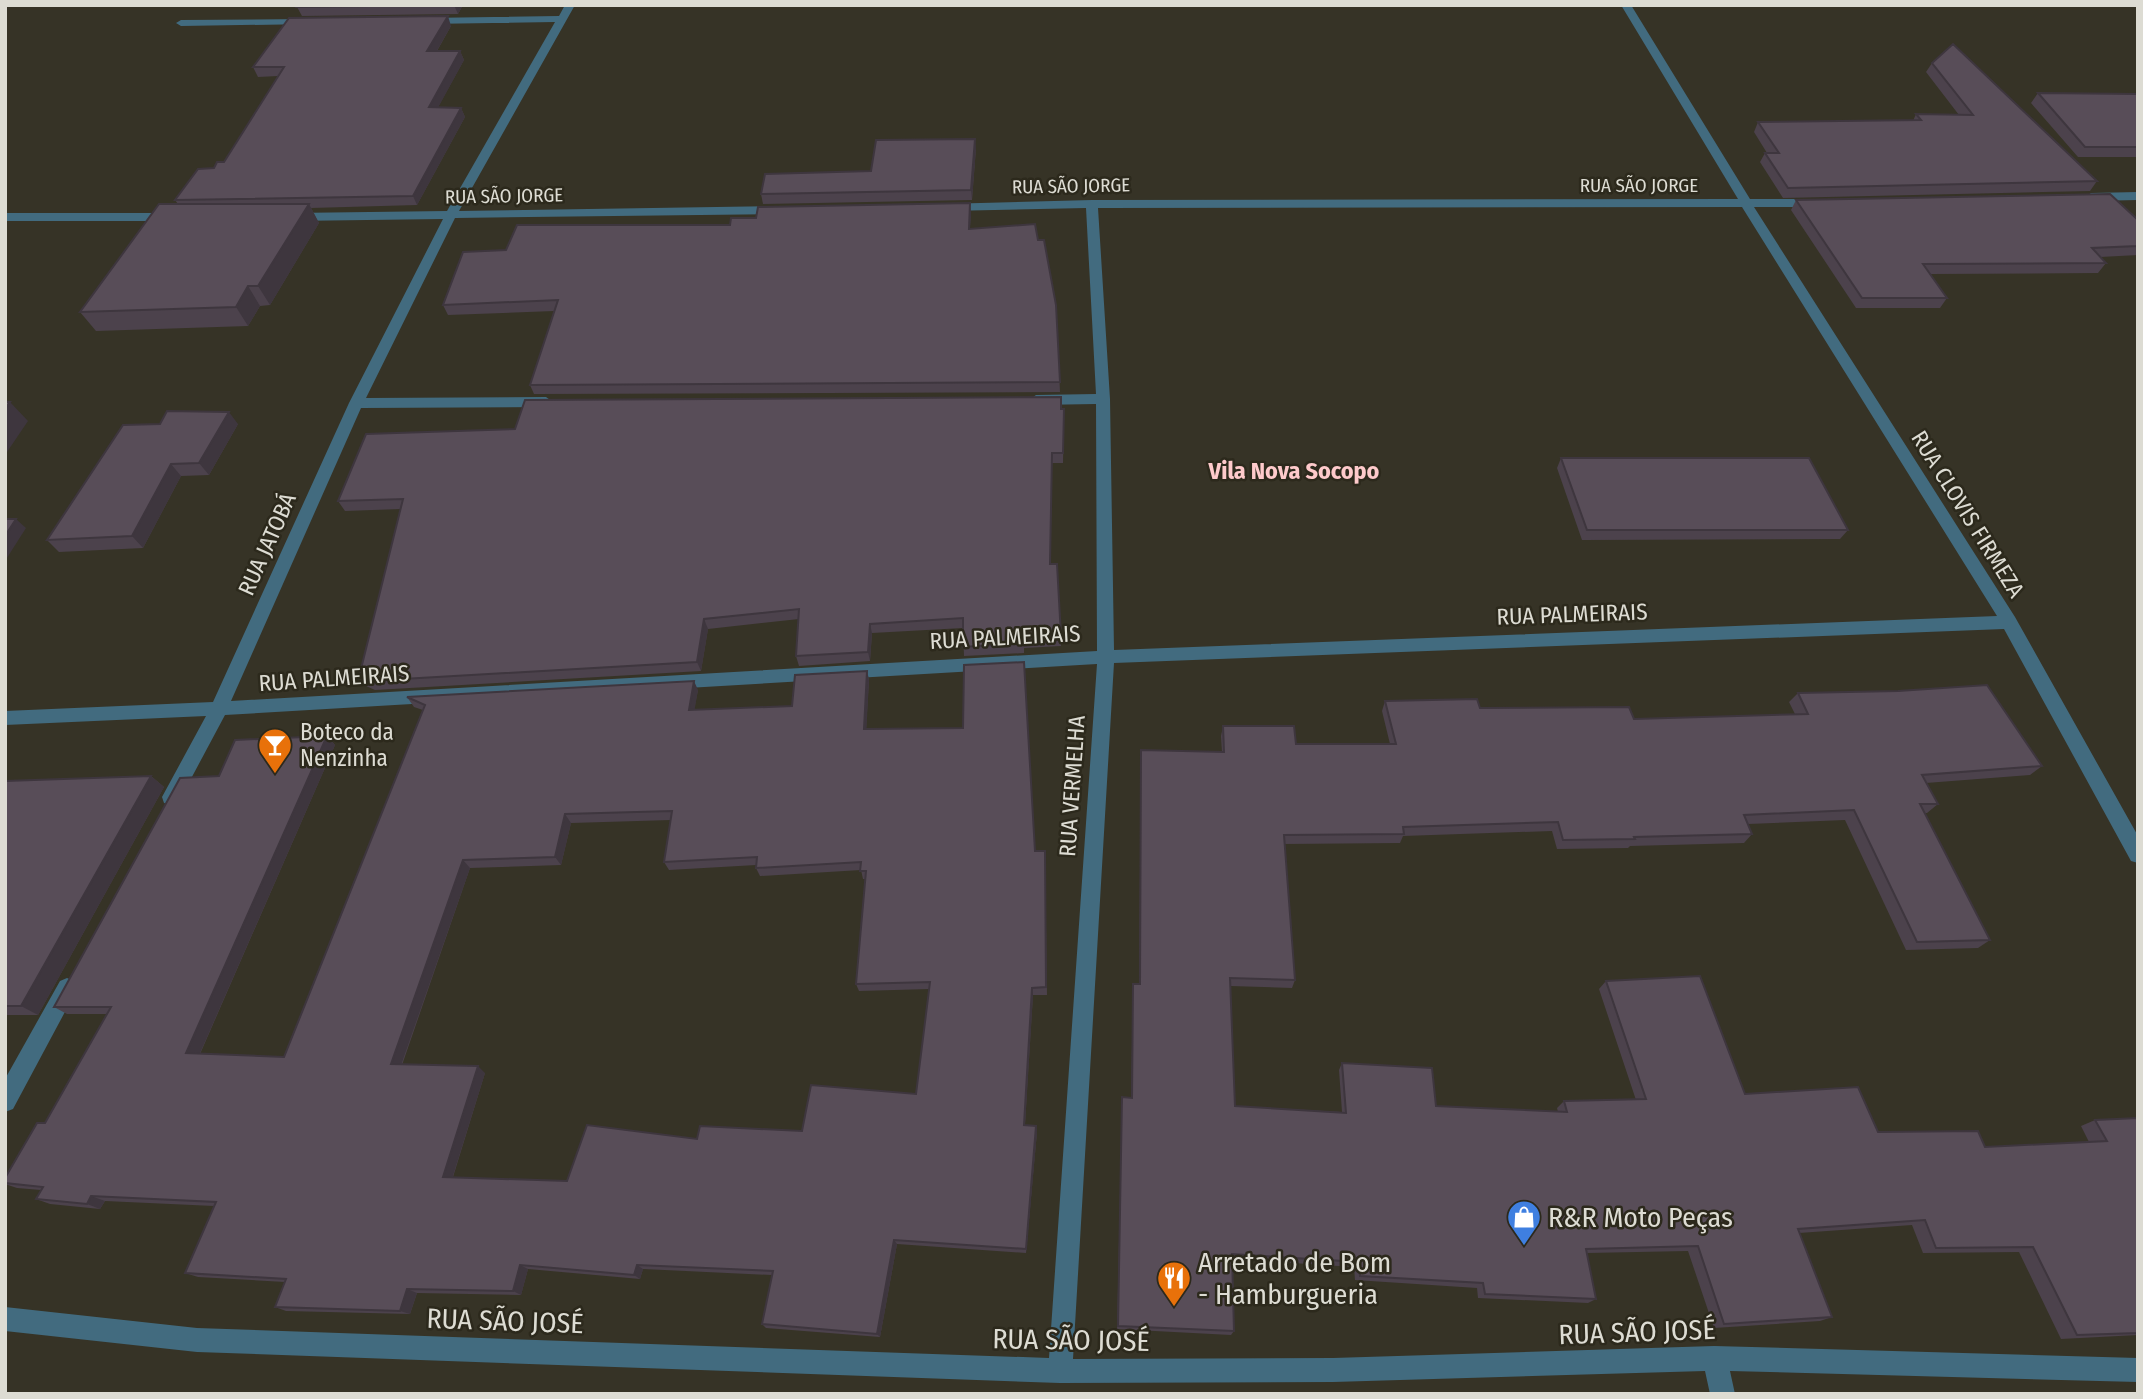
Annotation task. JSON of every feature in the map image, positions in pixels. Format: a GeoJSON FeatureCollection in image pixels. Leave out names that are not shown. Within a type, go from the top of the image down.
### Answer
{"type":"FeatureCollection","features":[{"type":"Feature","properties":{"kind":"street","name":"RUA JATOBÁ"},"geometry":{"type":"LineString","coordinates":[[165,808],[218,711],[356,403],[450,216],[570,5]]}},
{"type":"Feature","properties":{"kind":"street","name":"RUA CLOVIS FIRMEZA"},"geometry":{"type":"LineString","coordinates":[[1626,5],[1747,205],[2009,622],[2138,855]]}},
{"type":"Feature","properties":{"kind":"street"},"geometry":{"type":"LineString","coordinates":[[413,21],[562,19]]}},
{"type":"Feature","properties":{"kind":"street"},"geometry":{"type":"LineString","coordinates":[[181,23],[317,22]]}},
{"type":"Feature","properties":{"kind":"street"},"geometry":{"type":"LineString","coordinates":[[2082,197],[2138,196]]}},
{"type":"Feature","properties":{"kind":"street","name":"RUA SÃO JORGE"},"geometry":{"type":"LineString","coordinates":[[939,207],[1092,204],[1831,203]]}},
{"type":"Feature","properties":{"kind":"street","name":"RUA VERMELHA"},"geometry":{"type":"LineString","coordinates":[[1060,1371],[1106,656],[1103,400],[1092,204]]}},
{"type":"Feature","properties":{"kind":"street","name":"RUA SÃO JORGE"},"geometry":{"type":"LineString","coordinates":[[283,216],[799,210]]}},
{"type":"Feature","properties":{"kind":"street"},"geometry":{"type":"LineString","coordinates":[[5,217],[186,217]]}},
{"type":"Feature","properties":{"kind":"street"},"geometry":{"type":"LineString","coordinates":[[1020,400],[1103,400]]}},
{"type":"Feature","properties":{"kind":"street"},"geometry":{"type":"LineString","coordinates":[[356,403],[564,402]]}},
{"type":"Feature","properties":{"kind":"street","name":"RUA PALMEIRAIS"},"geometry":{"type":"LineString","coordinates":[[5,718],[218,711],[682,680],[1106,656],[2009,622]]}},
{"type":"Feature","properties":{"kind":"street"},"geometry":{"type":"LineString","coordinates":[[5,1101],[79,967]]}},
{"type":"Feature","properties":{"kind":"street","name":"RUA SÃO JOSÉ"},"geometry":{"type":"LineString","coordinates":[[5,1319],[197,1340],[1060,1371],[1333,1370],[1714,1359],[2138,1370]]}},
{"type":"Feature","properties":{"kind":"street"},"geometry":{"type":"LineString","coordinates":[[1714,1359],[1723,1394]]}},
{"type":"Feature","properties":{"kind":"building"},"geometry":{"type":"Polygon","coordinates":[[[299,5],[446,5],[297,7],[299,5]]]}},
{"type":"Feature","properties":{"kind":"building"},"geometry":{"type":"Polygon","coordinates":[[[448,16],[427,51],[460,51],[429,107],[461,108],[413,196],[175,200],[198,169],[214,168],[217,162],[224,162],[284,67],[253,67],[289,18],[448,16]]]}},
{"type":"Feature","properties":{"kind":"building"},"geometry":{"type":"Polygon","coordinates":[[[1953,44],[2097,181],[1788,188],[1765,153],[1779,153],[1758,122],[1921,120],[1916,114],[1973,115],[1932,63],[1953,44]]]}},
{"type":"Feature","properties":{"kind":"building"},"geometry":{"type":"Polygon","coordinates":[[[2038,93],[2138,94],[2138,147],[2085,147],[2038,93]]]}},
{"type":"Feature","properties":{"kind":"building"},"geometry":{"type":"Polygon","coordinates":[[[975,139],[971,190],[761,194],[765,174],[871,171],[876,140],[975,139]]]}},
{"type":"Feature","properties":{"kind":"building"},"geometry":{"type":"Polygon","coordinates":[[[2110,194],[2138,220],[2138,246],[2092,248],[2106,263],[1923,264],[1947,298],[1862,298],[1796,200],[2110,194]]]}},
{"type":"Feature","properties":{"kind":"building"},"geometry":{"type":"Polygon","coordinates":[[[970,203],[969,229],[1035,224],[1038,240],[1044,240],[1056,305],[1060,382],[530,385],[558,300],[443,305],[463,252],[506,250],[517,225],[730,225],[731,218],[756,218],[758,207],[970,203]]]}},
{"type":"Feature","properties":{"kind":"building"},"geometry":{"type":"Polygon","coordinates":[[[159,204],[309,204],[258,286],[248,286],[236,307],[80,312],[159,204]]]}},
{"type":"Feature","properties":{"kind":"building"},"geometry":{"type":"Polygon","coordinates":[[[1061,397],[1061,409],[1064,409],[1063,453],[1052,453],[1050,564],[1057,564],[1061,636],[1023,638],[1023,643],[963,647],[963,618],[870,624],[868,652],[796,656],[799,609],[704,619],[697,662],[368,681],[359,677],[403,499],[338,501],[366,434],[515,429],[525,400],[1061,397]]]}},
{"type":"Feature","properties":{"kind":"building"},"geometry":{"type":"Polygon","coordinates":[[[167,411],[229,412],[199,463],[171,464],[132,536],[47,540],[123,425],[160,424],[167,411]]]}},
{"type":"Feature","properties":{"kind":"building"},"geometry":{"type":"Polygon","coordinates":[[[1561,458],[1809,458],[1848,530],[1587,530],[1561,458]]]}},
{"type":"Feature","properties":{"kind":"building"},"geometry":{"type":"Polygon","coordinates":[[[5,519],[16,519],[5,536],[5,519]]]}},
{"type":"Feature","properties":{"kind":"building"},"geometry":{"type":"Polygon","coordinates":[[[1024,662],[1035,851],[1045,851],[1046,987],[1032,988],[1024,1125],[1036,1126],[1026,1249],[894,1240],[877,1334],[762,1324],[773,1271],[637,1265],[634,1275],[520,1265],[513,1291],[407,1289],[400,1311],[275,1307],[286,1279],[185,1273],[216,1202],[91,1196],[87,1204],[36,1199],[43,1187],[5,1183],[5,1178],[37,1123],[45,1123],[111,1007],[54,1007],[180,778],[219,776],[235,740],[327,736],[186,1053],[284,1057],[425,705],[407,697],[694,681],[689,710],[792,706],[795,675],[867,671],[864,729],[963,728],[964,665],[1024,662]],[[672,811],[565,814],[555,857],[463,860],[391,1064],[478,1066],[443,1177],[567,1181],[587,1125],[697,1139],[700,1126],[802,1131],[811,1085],[916,1094],[930,982],[856,984],[866,871],[860,871],[861,862],[756,868],[757,857],[664,862],[672,811]]]}},
{"type":"Feature","properties":{"kind":"building"},"geometry":{"type":"Polygon","coordinates":[[[1987,685],[2042,766],[1922,775],[1938,804],[1920,804],[1990,940],[1917,942],[1854,810],[1744,815],[1752,834],[1563,840],[1558,822],[1403,827],[1404,834],[1284,835],[1295,980],[1230,978],[1235,1106],[1346,1113],[1342,1063],[1432,1068],[1436,1106],[1567,1112],[1564,1101],[1646,1099],[1606,981],[1700,976],[1745,1094],[1858,1087],[1878,1132],[1978,1131],[1985,1147],[2107,1141],[2095,1120],[2138,1118],[2138,1333],[2077,1335],[2033,1247],[1936,1248],[1925,1220],[1798,1229],[1832,1317],[1724,1324],[1698,1246],[1586,1249],[1596,1299],[1485,1294],[1483,1283],[1360,1276],[1359,1262],[1232,1254],[1234,1331],[1118,1326],[1122,1097],[1132,1098],[1133,984],[1140,984],[1141,750],[1224,752],[1223,726],[1294,726],[1296,744],[1396,744],[1385,701],[1477,699],[1480,708],[1629,707],[1634,719],[1808,714],[1798,693],[1898,691],[1987,685]]]}},
{"type":"Feature","properties":{"kind":"building"},"geometry":{"type":"Polygon","coordinates":[[[151,776],[21,1006],[5,1006],[5,781],[151,776]]]}},
{"type":"Feature","properties":{"kind":"place","name":"Boteco da Nenzinha"},"geometry":{"type":"Point","coordinates":[275,775]}},
{"type":"Feature","properties":{"kind":"place","name":"R&R Moto Peças"},"geometry":{"type":"Point","coordinates":[1524,1247]}},
{"type":"Feature","properties":{"kind":"place","name":"Arretado de Bom - Hamburgueria"},"geometry":{"type":"Point","coordinates":[1174,1308]}},
{"type":"Feature","properties":{"kind":"district","name":"Vila Nova Socopo"},"geometry":{"type":"Point","coordinates":[1294,471]}}]}
